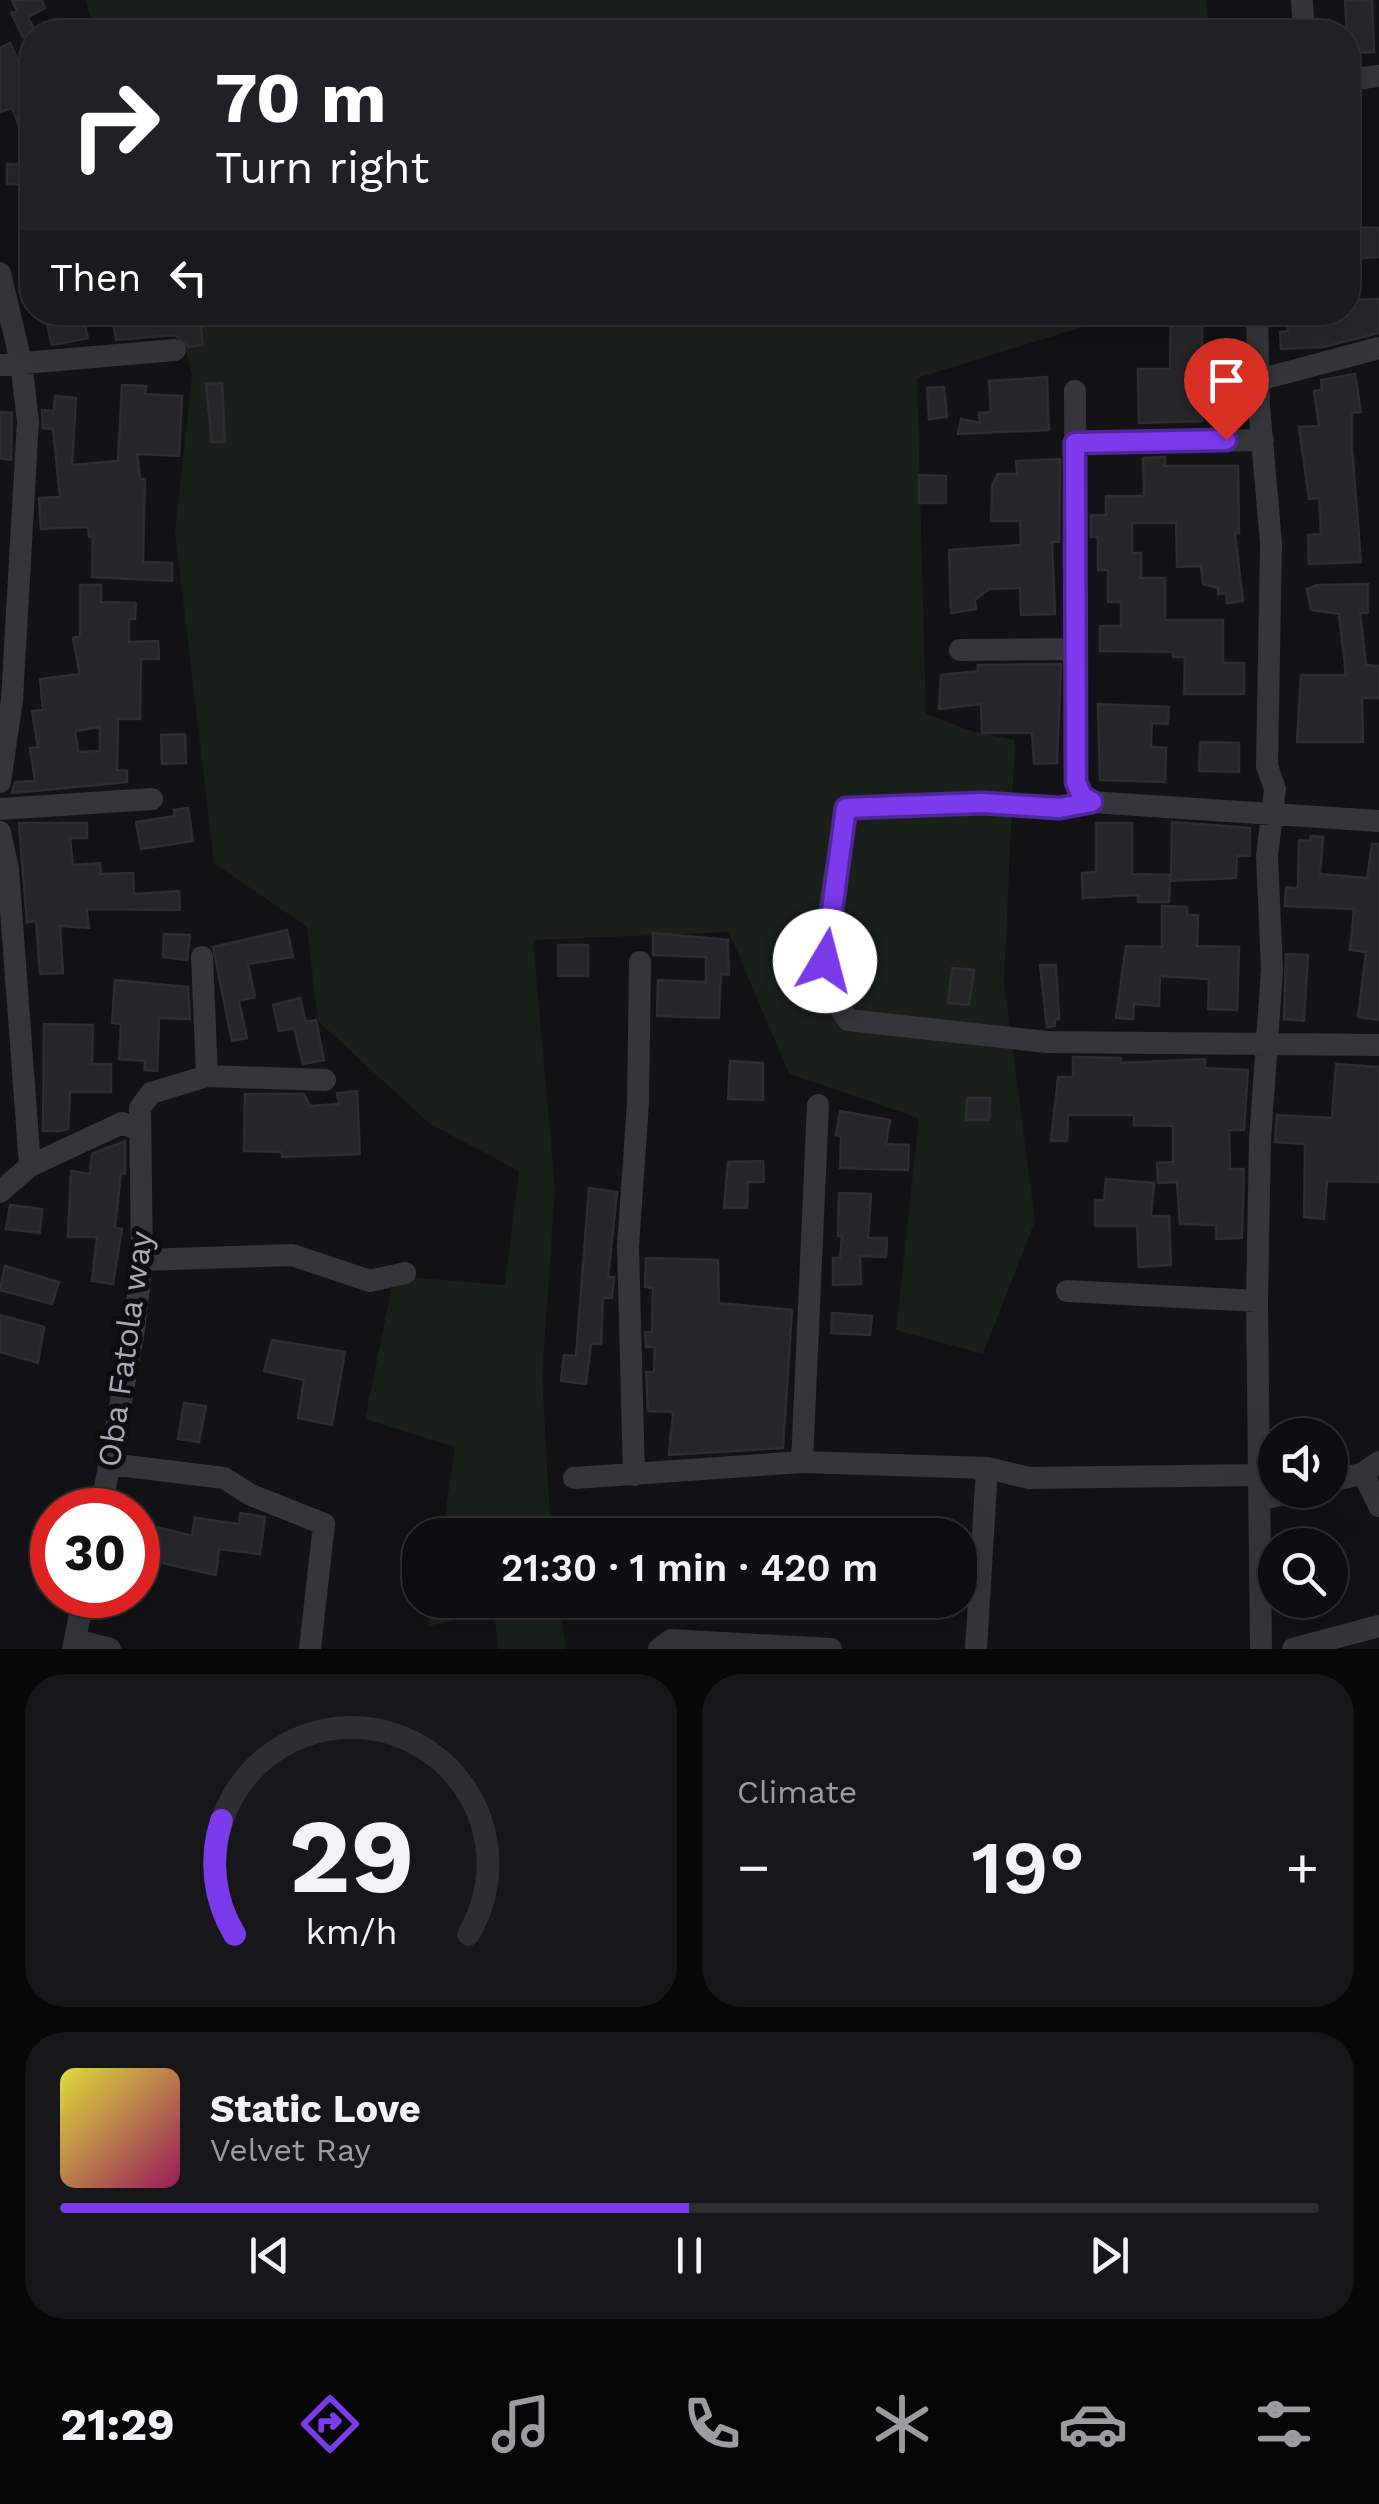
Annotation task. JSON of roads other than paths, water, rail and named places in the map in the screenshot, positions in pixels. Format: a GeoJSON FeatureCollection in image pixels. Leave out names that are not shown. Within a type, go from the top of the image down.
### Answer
{"type":"FeatureCollection","features":[{"type":"Feature","properties":{"kind":"street"},"geometry":{"type":"LineString","coordinates":[[0,273],[10,364],[28,421],[12,700],[0,782]]}},
{"type":"Feature","properties":{"kind":"street"},"geometry":{"type":"LineString","coordinates":[[1257,325],[1271,544],[1267,766],[1276,790],[1267,856],[1270,1042],[1260,1140],[1259,1418]]}},
{"type":"Feature","properties":{"kind":"street"},"geometry":{"type":"LineString","coordinates":[[1258,380],[1379,348]]}},
{"type":"Feature","properties":{"kind":"street"},"geometry":{"type":"LineString","coordinates":[[10,364],[175,350]]}},
{"type":"Feature","properties":{"kind":"street"},"geometry":{"type":"LineString","coordinates":[[1076,391],[1076,782],[1082,796],[1092,802]]}},
{"type":"Feature","properties":{"kind":"street"},"geometry":{"type":"LineString","coordinates":[[1075,443],[1263,440]]}},
{"type":"Feature","properties":{"kind":"street"},"geometry":{"type":"LineString","coordinates":[[960,650],[1073,650]]}},
{"type":"Feature","properties":{"kind":"street"},"geometry":{"type":"LineString","coordinates":[[0,809],[152,800]]}},
{"type":"Feature","properties":{"kind":"street"},"geometry":{"type":"LineString","coordinates":[[1379,821],[1092,802],[1060,808],[982,803],[846,808],[825,961],[839,1008],[848,1020],[1047,1042],[1379,1045]]}},
{"type":"Feature","properties":{"kind":"street"},"geometry":{"type":"LineString","coordinates":[[0,832],[8,869],[30,1166]]}},
{"type":"Feature","properties":{"kind":"street"},"geometry":{"type":"LineString","coordinates":[[202,956],[207,1076]]}},
{"type":"Feature","properties":{"kind":"street"},"geometry":{"type":"LineString","coordinates":[[634,1475],[628,1246],[638,1104],[640,962]]}},
{"type":"Feature","properties":{"kind":"street"},"geometry":{"type":"LineString","coordinates":[[0,1192],[30,1166],[122,1123],[137,1128],[142,1100],[151,1093],[207,1076],[325,1080]]}},
{"type":"Feature","properties":{"kind":"street"},"geometry":{"type":"LineString","coordinates":[[802,1462],[818,1104]]}},
{"type":"Feature","properties":{"kind":"street","name":"Oba Fatola way"},"geometry":{"type":"LineString","coordinates":[[105,1488],[142,1260],[144,1203],[137,1128]]}},
{"type":"Feature","properties":{"kind":"street"},"geometry":{"type":"LineString","coordinates":[[142,1260],[292,1255],[370,1280],[405,1273]]}},
{"type":"Feature","properties":{"kind":"street"},"geometry":{"type":"LineString","coordinates":[[1067,1292],[1258,1301]]}},
{"type":"Feature","properties":{"kind":"street"},"geometry":{"type":"LineString","coordinates":[[574,1478],[802,1462],[987,1468],[1029,1478],[1258,1475]]}},
{"type":"Feature","properties":{"kind":"street"},"geometry":{"type":"LineString","coordinates":[[110,1464],[224,1478],[251,1495],[324,1524],[310,1649]]}},
{"type":"Feature","properties":{"kind":"street"},"geometry":{"type":"LineString","coordinates":[[1371,1467],[1379,1506]]}},
{"type":"Feature","properties":{"kind":"street"},"geometry":{"type":"LineString","coordinates":[[976,1649],[987,1468]]}},
{"type":"Feature","properties":{"kind":"street"},"geometry":{"type":"LineString","coordinates":[[1260,1508],[1261,1649]]}},
{"type":"Feature","properties":{"kind":"street"},"geometry":{"type":"LineString","coordinates":[[79,1618],[74,1644],[110,1649]]}},
{"type":"Feature","properties":{"kind":"street"},"geometry":{"type":"LineString","coordinates":[[1293,1649],[1379,1626]]}},
{"type":"Feature","properties":{"kind":"street"},"geometry":{"type":"LineString","coordinates":[[659,1649],[670,1640],[831,1649]]}}]}
